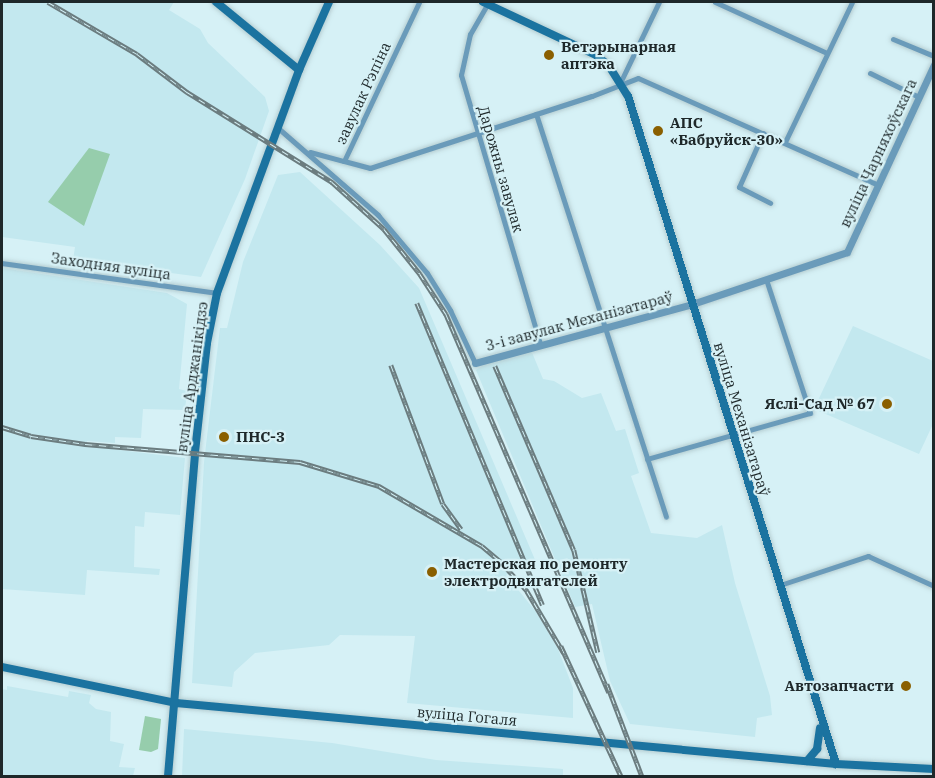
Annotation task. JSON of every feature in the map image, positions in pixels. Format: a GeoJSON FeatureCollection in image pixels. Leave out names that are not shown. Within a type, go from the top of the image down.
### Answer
{"type":"FeatureCollection","features":[{"type":"Feature","properties":{"kind":"main road"},"geometry":{"type":"LineString","coordinates":[[216,2],[299,69]]}},
{"type":"Feature","properties":{"kind":"main road","name":"вуліца Арджанікідзэ"},"geometry":{"type":"LineString","coordinates":[[168,777],[176,703],[195,452],[217,293],[299,69],[329,2]]}},
{"type":"Feature","properties":{"kind":"main road","name":"вуліца Механізатараў"},"geometry":{"type":"LineString","coordinates":[[487,2],[596,55],[620,83],[636,117],[821,723],[836,764]]}},
{"type":"Feature","properties":{"kind":"main road","name":"вуліца Гогаля"},"geometry":{"type":"LineString","coordinates":[[2,667],[176,703],[836,764],[933,769]]}},
{"type":"Feature","properties":{"kind":"main road"},"geometry":{"type":"LineString","coordinates":[[807,761],[817,749],[821,723]]}},
{"type":"Feature","properties":{"kind":"street","name":"завулак Рэпіна"},"geometry":{"type":"LineString","coordinates":[[308,152],[344,161],[419,2]]}},
{"type":"Feature","properties":{"kind":"street","name":"Дарожны завулак"},"geometry":{"type":"LineString","coordinates":[[487,2],[470,34],[462,62],[462,75],[540,344]]}},
{"type":"Feature","properties":{"kind":"street"},"geometry":{"type":"LineString","coordinates":[[620,83],[659,2]]}},
{"type":"Feature","properties":{"kind":"street"},"geometry":{"type":"LineString","coordinates":[[715,2],[828,53]]}},
{"type":"Feature","properties":{"kind":"street"},"geometry":{"type":"LineString","coordinates":[[785,142],[852,2]]}},
{"type":"Feature","properties":{"kind":"street"},"geometry":{"type":"LineString","coordinates":[[893,39],[933,56]]}},
{"type":"Feature","properties":{"kind":"street","name":"вуліца Чарняхоўскага"},"geometry":{"type":"LineString","coordinates":[[848,252],[933,65]]}},
{"type":"Feature","properties":{"kind":"street"},"geometry":{"type":"LineString","coordinates":[[870,73],[919,97]]}},
{"type":"Feature","properties":{"kind":"street"},"geometry":{"type":"LineString","coordinates":[[344,161],[370,168],[638,78],[878,185]]}},
{"type":"Feature","properties":{"kind":"street"},"geometry":{"type":"LineString","coordinates":[[536,114],[603,329],[666,517]]}},
{"type":"Feature","properties":{"kind":"street","name":"3-і завулак Механізатараў"},"geometry":{"type":"LineString","coordinates":[[278,128],[362,198],[427,273],[450,310],[475,363],[692,304],[848,252]]}},
{"type":"Feature","properties":{"kind":"street"},"geometry":{"type":"LineString","coordinates":[[764,133],[738,187],[770,203]]}},
{"type":"Feature","properties":{"kind":"street","name":"Заходняя вуліца"},"geometry":{"type":"LineString","coordinates":[[2,263],[217,293]]}},
{"type":"Feature","properties":{"kind":"street"},"geometry":{"type":"LineString","coordinates":[[647,459],[810,413],[766,279]]}},
{"type":"Feature","properties":{"kind":"street"},"geometry":{"type":"LineString","coordinates":[[780,585],[868,556],[933,586]]}},
{"type":"Feature","properties":{"kind":"shaded area"},"geometry":{"type":"Polygon","coordinates":[[[2,2],[174,2],[169,10],[200,29],[208,43],[265,97],[269,111],[245,179],[201,277],[73,260],[75,247],[2,237],[2,2]]]}},
{"type":"Feature","properties":{"kind":"shaded area"},"geometry":{"type":"Polygon","coordinates":[[[300,172],[380,245],[419,288],[536,562],[506,575],[537,613],[558,649],[573,688],[573,718],[407,703],[415,636],[340,635],[329,645],[255,653],[234,672],[232,687],[192,683],[204,462],[220,328],[227,328],[243,262],[278,175],[300,172]]]}},
{"type":"Feature","properties":{"kind":"shaded area"},"geometry":{"type":"Polygon","coordinates":[[[2,268],[167,293],[187,304],[179,389],[187,391],[185,410],[143,409],[141,438],[115,437],[115,443],[87,441],[87,446],[185,458],[180,515],[145,512],[144,527],[135,526],[134,567],[160,569],[159,575],[87,570],[85,595],[2,589],[2,268]]]}},
{"type":"Feature","properties":{"kind":"shaded area"},"geometry":{"type":"Polygon","coordinates":[[[853,326],[933,361],[933,424],[919,454],[814,409],[853,326]]]}},
{"type":"Feature","properties":{"kind":"shaded area"},"geometry":{"type":"Polygon","coordinates":[[[531,350],[543,379],[554,381],[582,398],[601,393],[616,431],[625,429],[639,473],[631,476],[651,533],[697,538],[722,525],[735,583],[770,696],[772,715],[757,718],[755,737],[630,724],[610,681],[592,604],[575,607],[476,370],[487,363],[531,350]]]}},
{"type":"Feature","properties":{"kind":"shaded area"},"geometry":{"type":"Polygon","coordinates":[[[7,686],[68,697],[69,691],[91,695],[89,703],[96,709],[111,712],[110,741],[124,744],[119,767],[135,768],[133,776],[2,776],[2,689],[7,690],[7,686]]]}},
{"type":"Feature","properties":{"kind":"shaded area"},"geometry":{"type":"Polygon","coordinates":[[[184,729],[332,743],[436,760],[563,769],[563,776],[182,776],[184,729]]]}},
{"type":"Feature","properties":{"kind":"green space"},"geometry":{"type":"Polygon","coordinates":[[[89,148],[110,154],[84,226],[48,202],[89,148]]]}},
{"type":"Feature","properties":{"kind":"green space"},"geometry":{"type":"Polygon","coordinates":[[[145,716],[161,719],[158,749],[151,752],[139,750],[145,716]]]}},
{"type":"Feature","properties":{"kind":"railway"},"geometry":{"type":"LineString","coordinates":[[48,2],[137,54],[187,92],[332,182],[384,229],[420,274],[446,314],[609,692]]}},
{"type":"Feature","properties":{"kind":"railway"},"geometry":{"type":"LineString","coordinates":[[417,303],[543,605]]}},
{"type":"Feature","properties":{"kind":"railway"},"geometry":{"type":"LineString","coordinates":[[391,365],[443,504],[461,529]]}},
{"type":"Feature","properties":{"kind":"railway"},"geometry":{"type":"LineString","coordinates":[[495,366],[574,550],[598,652]]}},
{"type":"Feature","properties":{"kind":"railway"},"geometry":{"type":"LineString","coordinates":[[2,427],[31,436],[85,444],[300,462],[379,486],[482,546],[502,563],[527,591],[564,653]]}},
{"type":"Feature","properties":{"kind":"railway"},"geometry":{"type":"LineString","coordinates":[[561,646],[621,776]]}},
{"type":"Feature","properties":{"kind":"railway"},"geometry":{"type":"LineString","coordinates":[[607,684],[642,776]]}},
{"type":"Feature","properties":{"kind":"place","name":"Ветэрынарная аптэка"},"geometry":{"type":"Point","coordinates":[549,55]}},
{"type":"Feature","properties":{"kind":"place","name":"АПС «Бабруйск-30»"},"geometry":{"type":"Point","coordinates":[658,131]}},
{"type":"Feature","properties":{"kind":"place","name":"Яслі-Сад № 67"},"geometry":{"type":"Point","coordinates":[887,404]}},
{"type":"Feature","properties":{"kind":"place","name":"ПНС-3"},"geometry":{"type":"Point","coordinates":[224,437]}},
{"type":"Feature","properties":{"kind":"place","name":"Мастерская по ремонту электродвигателей"},"geometry":{"type":"Point","coordinates":[432,572]}},
{"type":"Feature","properties":{"kind":"place","name":"Автозапчасти"},"geometry":{"type":"Point","coordinates":[906,686]}}]}
